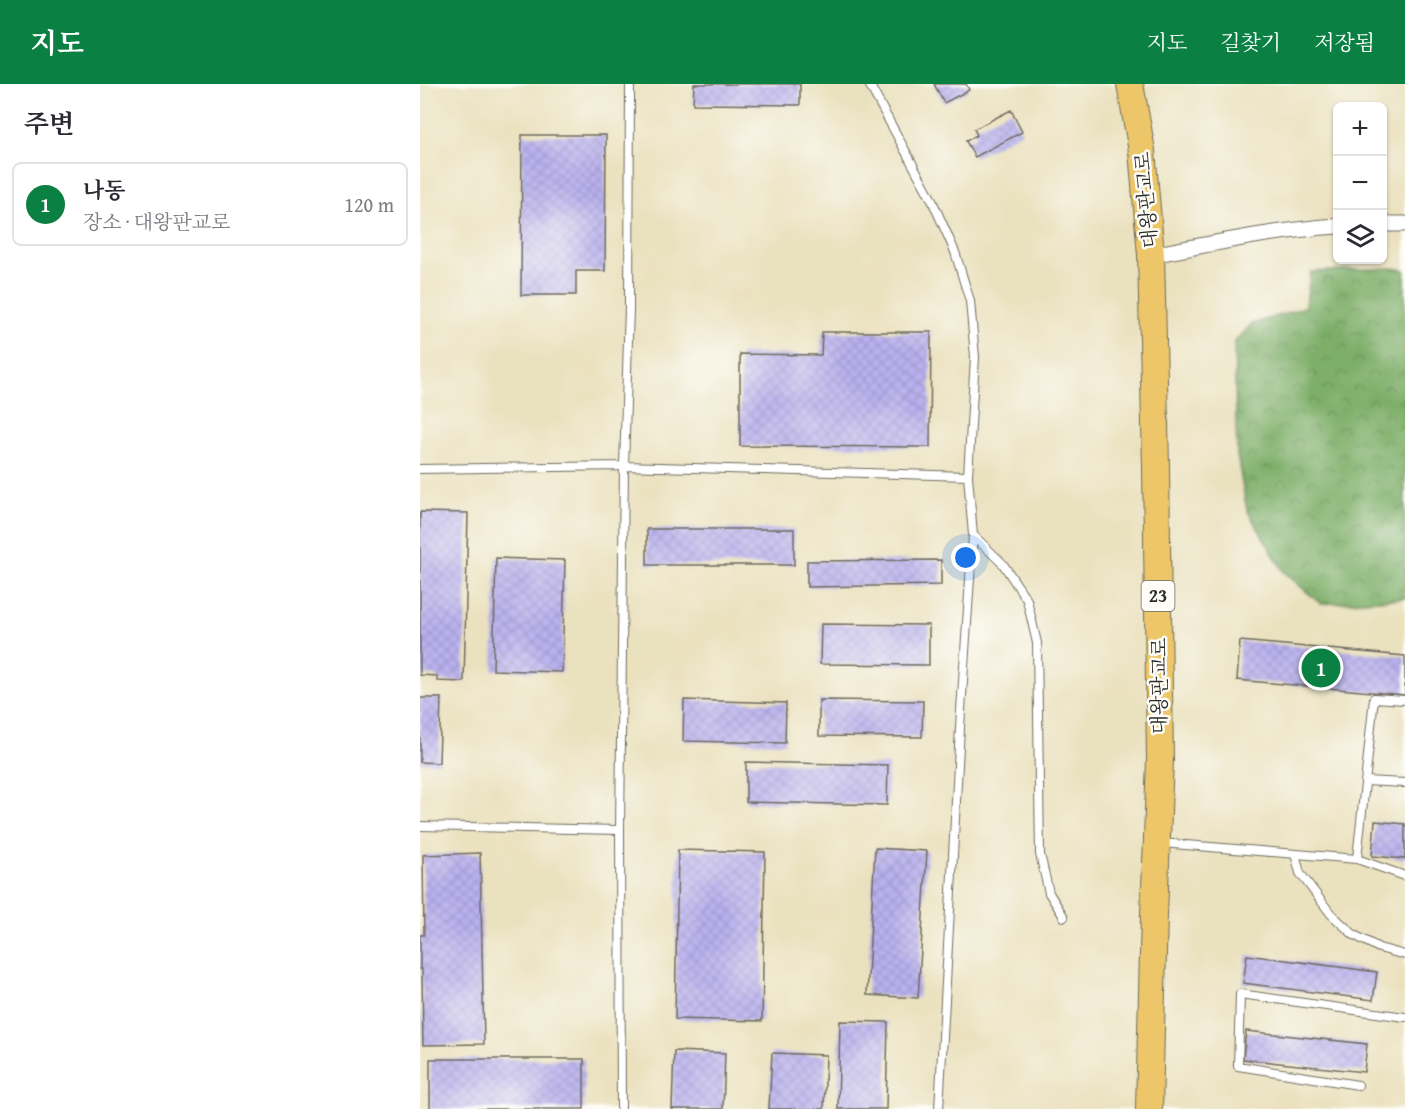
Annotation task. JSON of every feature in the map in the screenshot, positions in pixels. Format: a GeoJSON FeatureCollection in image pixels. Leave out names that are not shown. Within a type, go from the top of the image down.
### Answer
{"type":"FeatureCollection","features":[{"type":"Feature","properties":{"kind":"main road","name":"대왕판교로"},"geometry":{"type":"LineString","coordinates":[[1130,84],[1142,151],[1151,255],[1159,629],[1160,760],[1149,1109]]}},
{"type":"Feature","properties":{"kind":"street"},"geometry":{"type":"LineString","coordinates":[[1387,224],[1405,224]]}},
{"type":"Feature","properties":{"kind":"street"},"geometry":{"type":"LineString","coordinates":[[1151,255],[1237,239],[1333,226]]}},
{"type":"Feature","properties":{"kind":"lane"},"geometry":{"type":"LineString","coordinates":[[621,1109],[620,830],[624,466],[629,308],[630,84]]}},
{"type":"Feature","properties":{"kind":"lane"},"geometry":{"type":"LineString","coordinates":[[869,84],[930,198],[955,252],[970,301],[975,357],[968,476],[973,535],[939,1109]]}},
{"type":"Feature","properties":{"kind":"lane"},"geometry":{"type":"LineString","coordinates":[[420,469],[624,466],[968,476]]}},
{"type":"Feature","properties":{"kind":"lane"},"geometry":{"type":"LineString","coordinates":[[973,535],[1003,564],[1027,600],[1037,643],[1040,854],[1049,893],[1064,917]]}},
{"type":"Feature","properties":{"kind":"lane"},"geometry":{"type":"LineString","coordinates":[[1357,859],[1374,698],[1405,700]]}},
{"type":"Feature","properties":{"kind":"lane"},"geometry":{"type":"LineString","coordinates":[[1365,781],[1405,783]]}},
{"type":"Feature","properties":{"kind":"lane"},"geometry":{"type":"LineString","coordinates":[[420,826],[620,830]]}},
{"type":"Feature","properties":{"kind":"lane"},"geometry":{"type":"LineString","coordinates":[[1156,843],[1357,859],[1405,876]]}},
{"type":"Feature","properties":{"kind":"lane"},"geometry":{"type":"LineString","coordinates":[[1295,854],[1300,873],[1338,921],[1354,935],[1379,948],[1405,955]]}},
{"type":"Feature","properties":{"kind":"lane"},"geometry":{"type":"LineString","coordinates":[[1358,1085],[1238,1066],[1240,994],[1405,1017]]}},
{"type":"Feature","properties":{"kind":"green space"},"geometry":{"type":"Polygon","coordinates":[[[1390,268],[1405,270],[1405,598],[1321,604],[1284,572],[1247,510],[1237,455],[1234,343],[1252,324],[1305,307],[1311,272],[1390,268]]]}},
{"type":"Feature","properties":{"kind":"building"},"geometry":{"type":"Polygon","coordinates":[[[694,84],[800,84],[800,105],[693,104],[694,84]]]}},
{"type":"Feature","properties":{"kind":"building"},"geometry":{"type":"Polygon","coordinates":[[[934,84],[966,84],[969,90],[944,103],[934,84]]]}},
{"type":"Feature","properties":{"kind":"building"},"geometry":{"type":"Polygon","coordinates":[[[1011,110],[1022,132],[975,157],[966,141],[977,135],[974,129],[1011,110]]]}},
{"type":"Feature","properties":{"kind":"building"},"geometry":{"type":"Polygon","coordinates":[[[522,135],[606,135],[605,271],[576,271],[576,295],[521,295],[522,135]]]}},
{"type":"Feature","properties":{"kind":"building"},"geometry":{"type":"Polygon","coordinates":[[[822,332],[931,332],[930,447],[740,446],[740,354],[821,355],[822,332]]]}},
{"type":"Feature","properties":{"kind":"building"},"geometry":{"type":"Polygon","coordinates":[[[420,512],[468,513],[464,682],[437,681],[437,676],[420,675],[420,512]]]}},
{"type":"Feature","properties":{"kind":"building"},"geometry":{"type":"Polygon","coordinates":[[[647,529],[794,529],[794,565],[647,565],[647,529]]]}},
{"type":"Feature","properties":{"kind":"building"},"geometry":{"type":"Polygon","coordinates":[[[496,558],[565,560],[562,672],[493,670],[496,558]]]}},
{"type":"Feature","properties":{"kind":"building"},"geometry":{"type":"Polygon","coordinates":[[[941,560],[941,585],[807,587],[807,561],[941,560]]]}},
{"type":"Feature","properties":{"kind":"building"},"geometry":{"type":"Polygon","coordinates":[[[821,624],[929,625],[929,665],[820,664],[821,624]]]}},
{"type":"Feature","properties":{"kind":"building"},"geometry":{"type":"Polygon","coordinates":[[[1240,641],[1405,656],[1405,695],[1237,680],[1240,641]]]}},
{"type":"Feature","properties":{"kind":"building"},"geometry":{"type":"Polygon","coordinates":[[[420,698],[441,698],[439,763],[420,762],[420,698]]]}},
{"type":"Feature","properties":{"kind":"building"},"geometry":{"type":"Polygon","coordinates":[[[684,700],[786,703],[785,743],[683,741],[684,700]]]}},
{"type":"Feature","properties":{"kind":"building"},"geometry":{"type":"Polygon","coordinates":[[[819,700],[923,701],[922,737],[819,736],[819,700]]]}},
{"type":"Feature","properties":{"kind":"building"},"geometry":{"type":"Polygon","coordinates":[[[746,762],[888,765],[887,805],[746,802],[746,762]]]}},
{"type":"Feature","properties":{"kind":"building"},"geometry":{"type":"Polygon","coordinates":[[[1375,821],[1405,824],[1405,859],[1372,856],[1375,821]]]}},
{"type":"Feature","properties":{"kind":"building"},"geometry":{"type":"Polygon","coordinates":[[[875,848],[927,851],[918,998],[867,995],[875,848]]]}},
{"type":"Feature","properties":{"kind":"building"},"geometry":{"type":"Polygon","coordinates":[[[678,850],[765,852],[762,1021],[675,1019],[678,850]]]}},
{"type":"Feature","properties":{"kind":"building"},"geometry":{"type":"Polygon","coordinates":[[[480,853],[484,1044],[423,1045],[420,935],[424,935],[423,855],[480,853]]]}},
{"type":"Feature","properties":{"kind":"building"},"geometry":{"type":"Polygon","coordinates":[[[1247,955],[1377,972],[1373,1000],[1243,983],[1247,955]]]}},
{"type":"Feature","properties":{"kind":"building"},"geometry":{"type":"Polygon","coordinates":[[[840,1021],[888,1022],[886,1109],[838,1109],[840,1021]]]}},
{"type":"Feature","properties":{"kind":"building"},"geometry":{"type":"Polygon","coordinates":[[[1246,1031],[1367,1044],[1364,1072],[1243,1059],[1246,1031]]]}},
{"type":"Feature","properties":{"kind":"building"},"geometry":{"type":"Polygon","coordinates":[[[674,1051],[725,1053],[723,1109],[672,1109],[674,1051]]]}},
{"type":"Feature","properties":{"kind":"building"},"geometry":{"type":"Polygon","coordinates":[[[772,1053],[826,1055],[824,1109],[769,1109],[772,1053]]]}},
{"type":"Feature","properties":{"kind":"building"},"geometry":{"type":"Polygon","coordinates":[[[430,1059],[584,1059],[584,1109],[430,1109],[430,1059]]]}},
{"type":"Feature","properties":{"kind":"place","name":"나동"},"geometry":{"type":"Point","coordinates":[1321,668]}}]}
